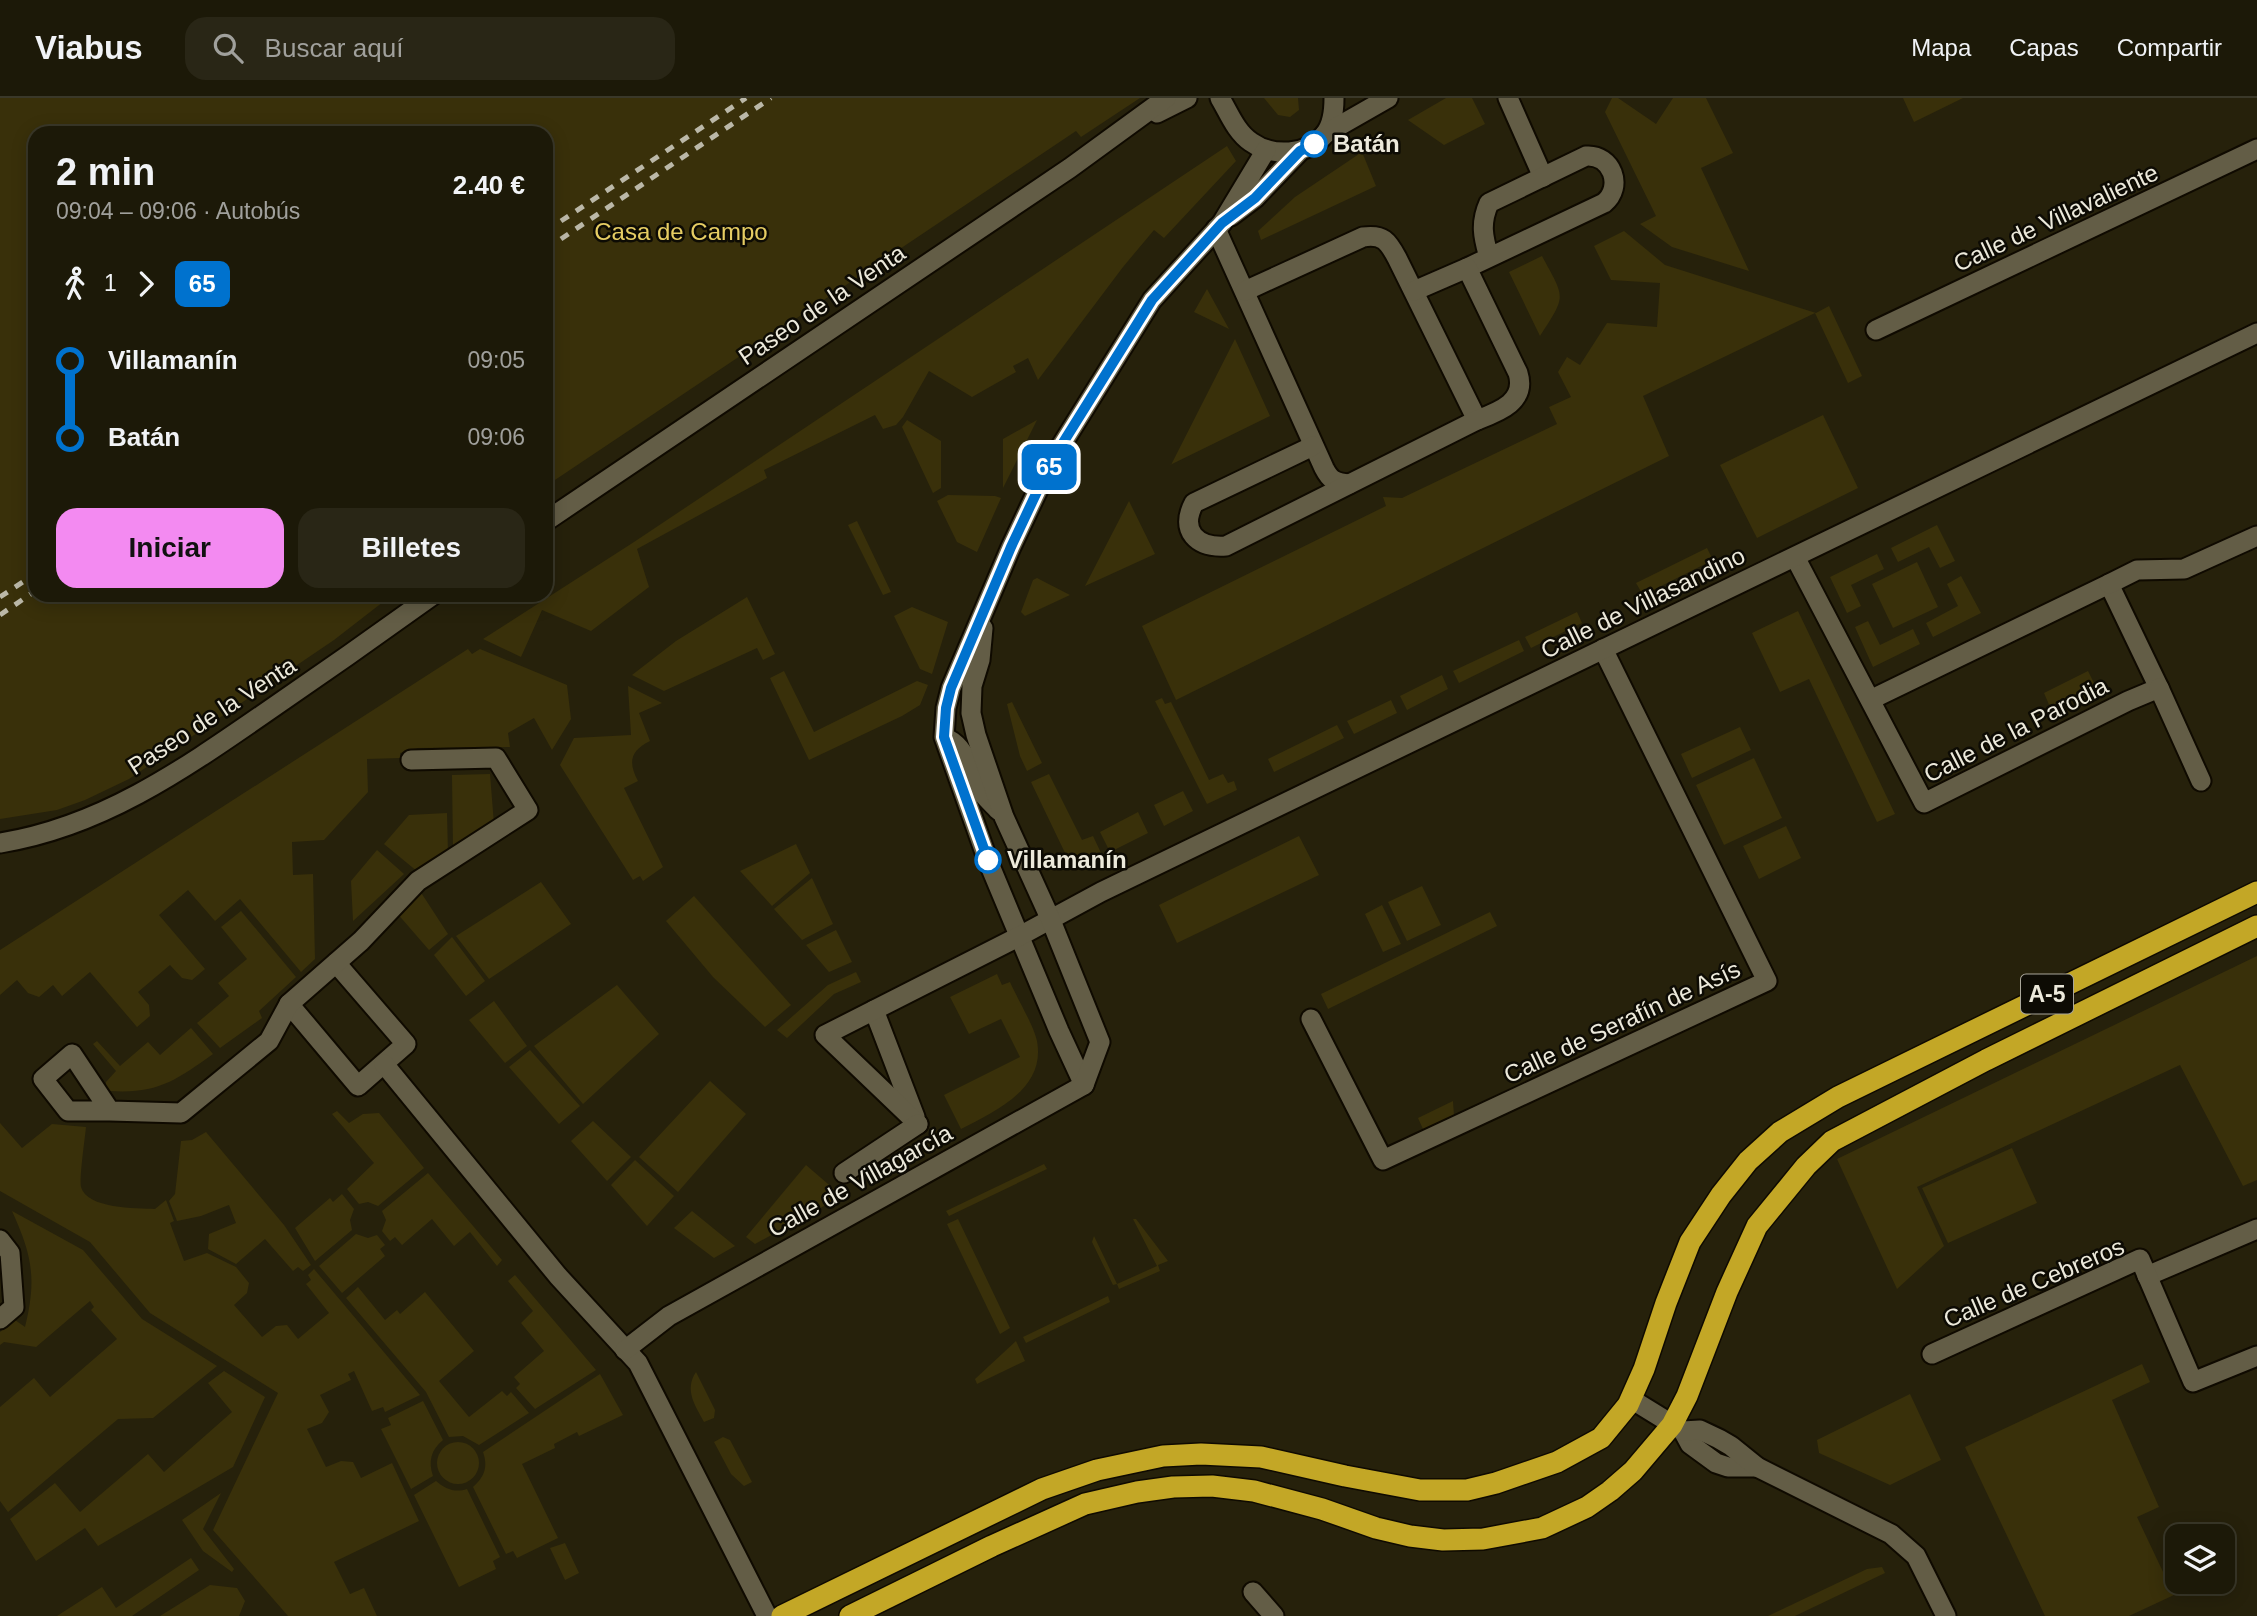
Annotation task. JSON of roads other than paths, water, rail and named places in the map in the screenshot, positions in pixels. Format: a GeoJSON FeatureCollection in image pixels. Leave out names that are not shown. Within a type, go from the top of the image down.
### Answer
{"type":"FeatureCollection","features":[{"type":"Feature","properties":{"kind":"highway","name":"A-5"},"geometry":{"type":"LineString","coordinates":[[1631,1399],[1690,1242],[1721,1195],[1748,1161],[1780,1132],[1838,1097],[2257,892]]}},
{"type":"Feature","properties":{"kind":"highway","name":"A-5"},"geometry":{"type":"LineString","coordinates":[[1678,1428],[1687,1396],[1727,1292],[1757,1226],[1806,1166],[1832,1142],[1986,1060],[2257,926]]}},
{"type":"Feature","properties":{"kind":"highway"},"geometry":{"type":"LineString","coordinates":[[782,1616],[1042,1489],[1097,1470],[1163,1456],[1249,1456],[1420,1490],[1467,1490],[1557,1462],[1601,1438],[1631,1399]]}},
{"type":"Feature","properties":{"kind":"highway"},"geometry":{"type":"LineString","coordinates":[[850,1616],[1085,1504],[1173,1487],[1212,1486],[1254,1491],[1322,1509],[1376,1528],[1443,1540],[1483,1539],[1542,1528],[1587,1507],[1610,1491],[1678,1428]]}},
{"type":"Feature","properties":{"kind":"street","name":"Paseo de la Venta"},"geometry":{"type":"LineString","coordinates":[[553,515],[1125,129],[1166,98]]}},
{"type":"Feature","properties":{"kind":"street","name":"Paseo de la Venta"},"geometry":{"type":"LineString","coordinates":[[1125,129],[1186,98]]}},
{"type":"Feature","properties":{"kind":"street"},"geometry":{"type":"LineString","coordinates":[[1220,98],[1239,131],[1250,141],[1266,150],[1300,151]]}},
{"type":"Feature","properties":{"kind":"street"},"geometry":{"type":"LineString","coordinates":[[1325,134],[1333,118],[1334,98]]}},
{"type":"Feature","properties":{"kind":"street"},"geometry":{"type":"LineString","coordinates":[[1084,1085],[988,861],[944,737],[946,708],[951,688],[1011,547],[1051,462],[1152,300],[1219,226],[1255,198],[1300,151],[1388,98]]}},
{"type":"Feature","properties":{"kind":"street"},"geometry":{"type":"LineString","coordinates":[[1508,98],[1543,177]]}},
{"type":"Feature","properties":{"kind":"street","name":"Calle de Villavaliente"},"geometry":{"type":"LineString","coordinates":[[1876,330],[2257,149]]}},
{"type":"Feature","properties":{"kind":"street"},"geometry":{"type":"LineString","coordinates":[[1219,226],[1266,150]]}},
{"type":"Feature","properties":{"kind":"street"},"geometry":{"type":"LineString","coordinates":[[1414,290],[1467,268],[1604,203],[1612,197],[1615,186],[1613,174],[1604,159],[1596,155],[1586,156],[1489,203],[1483,216],[1482,233],[1489,257]]}},
{"type":"Feature","properties":{"kind":"street"},"geometry":{"type":"LineString","coordinates":[[1219,226],[1313,446],[1330,479],[1349,484]]}},
{"type":"Feature","properties":{"kind":"street"},"geometry":{"type":"LineString","coordinates":[[1245,290],[1363,237],[1376,235],[1389,244],[1477,420]]}},
{"type":"Feature","properties":{"kind":"street"},"geometry":{"type":"LineString","coordinates":[[1313,446],[1194,503],[1188,516],[1190,532],[1199,541],[1213,547],[1226,546],[1502,410],[1517,398],[1521,382],[1467,268]]}},
{"type":"Feature","properties":{"kind":"street","name":"Calle de Villasandino"},"geometry":{"type":"LineString","coordinates":[[918,1124],[825,1035],[1020,936],[1050,918],[2257,332]]}},
{"type":"Feature","properties":{"kind":"street"},"geometry":{"type":"LineString","coordinates":[[1870,700],[2137,570],[2184,569],[2257,536]]}},
{"type":"Feature","properties":{"kind":"street","name":"Calle de la Parodia"},"geometry":{"type":"LineString","coordinates":[[1795,557],[1924,803],[2159,688]]}},
{"type":"Feature","properties":{"kind":"street"},"geometry":{"type":"LineString","coordinates":[[2109,584],[2201,781]]}},
{"type":"Feature","properties":{"kind":"street","name":"Paseo de la Venta"},"geometry":{"type":"LineString","coordinates":[[0,843],[93,818],[176,774],[423,602]]}},
{"type":"Feature","properties":{"kind":"street"},"geometry":{"type":"LineString","coordinates":[[985,611],[980,660],[972,686],[971,713],[1004,817],[1050,918],[1100,1042],[1084,1085]]}},
{"type":"Feature","properties":{"kind":"street","name":"Calle de Serafín de Asís"},"geometry":{"type":"LineString","coordinates":[[1311,1019],[1383,1160],[1767,981],[1603,649]]}},
{"type":"Feature","properties":{"kind":"street"},"geometry":{"type":"LineString","coordinates":[[944,737],[954,743],[967,758],[979,789],[1004,817]]}},
{"type":"Feature","properties":{"kind":"street"},"geometry":{"type":"LineString","coordinates":[[110,1111],[181,1113],[269,1041],[289,1004],[361,941],[418,881],[528,810],[496,758],[411,760]]}},
{"type":"Feature","properties":{"kind":"street"},"geometry":{"type":"LineString","coordinates":[[289,1004],[358,1086],[384,1064],[406,1044],[336,963]]}},
{"type":"Feature","properties":{"kind":"street"},"geometry":{"type":"LineString","coordinates":[[844,1173],[918,1124],[874,1010]]}},
{"type":"Feature","properties":{"kind":"street"},"geometry":{"type":"LineString","coordinates":[[384,1064],[558,1276],[638,1363],[767,1616]]}},
{"type":"Feature","properties":{"kind":"street","name":"Calle de Villagarcía"},"geometry":{"type":"LineString","coordinates":[[625,1350],[669,1316],[1084,1085]]}},
{"type":"Feature","properties":{"kind":"street","name":"Calle de Cebreros"},"geometry":{"type":"LineString","coordinates":[[2147,1276],[2257,1229]]}},
{"type":"Feature","properties":{"kind":"street"},"geometry":{"type":"LineString","coordinates":[[0,1240],[10,1253],[14,1307],[0,1319]]}},
{"type":"Feature","properties":{"kind":"street","name":"Calle de Cebreros"},"geometry":{"type":"LineString","coordinates":[[1933,1354],[2140,1259],[2193,1381],[2257,1356]]}},
{"type":"Feature","properties":{"kind":"street"},"geometry":{"type":"LineString","coordinates":[[1631,1399],[1678,1428],[1700,1430],[1718,1439],[1757,1467],[1891,1534],[1916,1556],[1946,1616]]}},
{"type":"Feature","properties":{"kind":"street"},"geometry":{"type":"LineString","coordinates":[[1253,1592],[1275,1616]]}},
{"type":"Feature","properties":{"kind":"railway"},"geometry":{"type":"LineString","coordinates":[[553,226],[746,98]]}},
{"type":"Feature","properties":{"kind":"railway"},"geometry":{"type":"LineString","coordinates":[[553,244],[771,98]]}},
{"type":"Feature","properties":{"kind":"railway"},"geometry":{"type":"LineString","coordinates":[[0,597],[28,579]]}},
{"type":"Feature","properties":{"kind":"railway"},"geometry":{"type":"LineString","coordinates":[[0,615],[28,596]]}},
{"type":"Feature","properties":{"kind":"place","name":"Batán"},"geometry":{"type":"Point","coordinates":[1314,144]}},
{"type":"Feature","properties":{"kind":"place","name":"Villamanín"},"geometry":{"type":"Point","coordinates":[988,860]}},
{"type":"Feature","properties":{"kind":"park label","name":"Casa de Campo"},"geometry":{"type":"Point","coordinates":[681,232]}}]}
